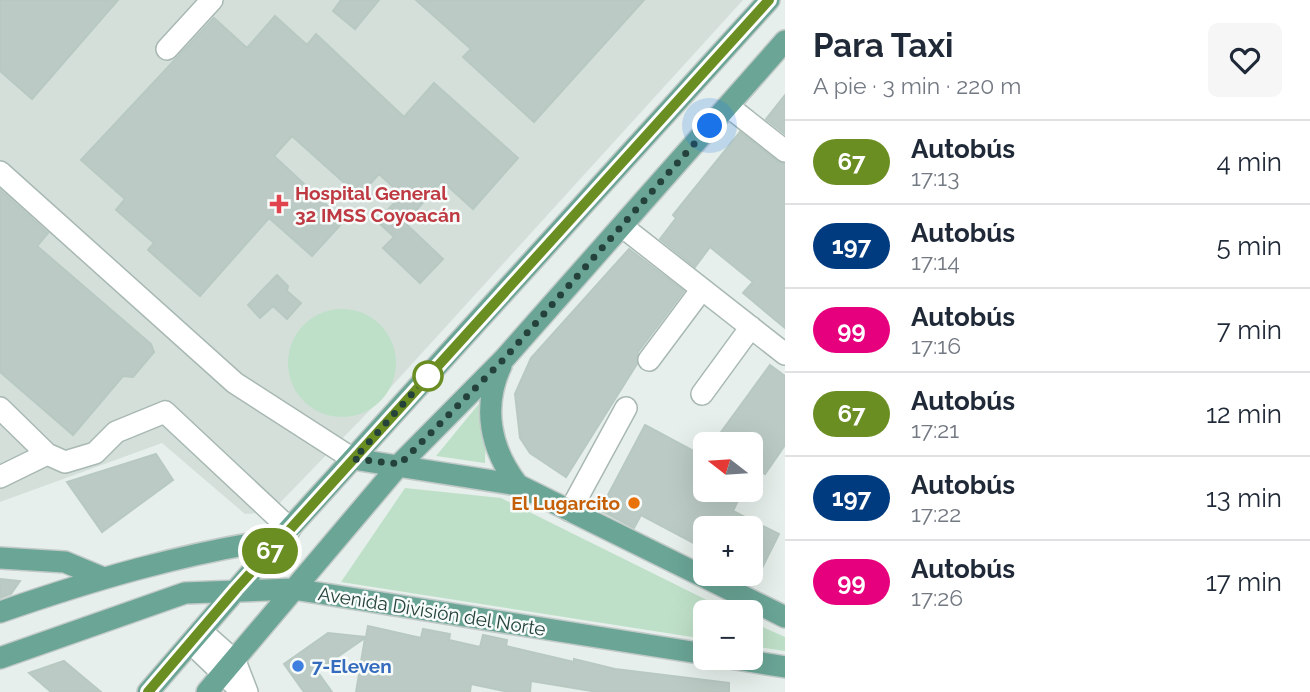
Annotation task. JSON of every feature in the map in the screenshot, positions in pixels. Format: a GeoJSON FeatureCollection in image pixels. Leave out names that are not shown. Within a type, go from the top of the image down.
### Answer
{"type":"FeatureCollection","features":[{"type":"Feature","properties":{"kind":"main road"},"geometry":{"type":"LineString","coordinates":[[148,692],[285,534],[769,0]]}},
{"type":"Feature","properties":{"kind":"main road"},"geometry":{"type":"LineString","coordinates":[[207,692],[400,464],[504,359],[785,41]]}},
{"type":"Feature","properties":{"kind":"main road"},"geometry":{"type":"LineString","coordinates":[[504,359],[492,392],[491,428],[500,458],[518,485]]}},
{"type":"Feature","properties":{"kind":"main road"},"geometry":{"type":"LineString","coordinates":[[354,459],[400,464],[518,485],[785,617]]}},
{"type":"Feature","properties":{"kind":"main road"},"geometry":{"type":"LineString","coordinates":[[0,612],[101,577],[285,534]]}},
{"type":"Feature","properties":{"kind":"main road"},"geometry":{"type":"LineString","coordinates":[[0,558],[65,562],[101,577]]}},
{"type":"Feature","properties":{"kind":"main road","name":"Avenida División del Norte"},"geometry":{"type":"LineString","coordinates":[[0,657],[185,593],[236,589],[293,589],[693,652]]}},
{"type":"Feature","properties":{"kind":"main road"},"geometry":{"type":"LineString","coordinates":[[763,663],[785,667]]}},
{"type":"Feature","properties":{"kind":"street"},"geometry":{"type":"LineString","coordinates":[[167,50],[210,1]]}},
{"type":"Feature","properties":{"kind":"street"},"geometry":{"type":"LineString","coordinates":[[728,106],[785,151]]}},
{"type":"Feature","properties":{"kind":"street"},"geometry":{"type":"LineString","coordinates":[[0,172],[235,383],[354,459]]}},
{"type":"Feature","properties":{"kind":"street"},"geometry":{"type":"LineString","coordinates":[[623,227],[785,354]]}},
{"type":"Feature","properties":{"kind":"street"},"geometry":{"type":"LineString","coordinates":[[649,359],[702,289]]}},
{"type":"Feature","properties":{"kind":"street"},"geometry":{"type":"LineString","coordinates":[[702,394],[751,327]]}},
{"type":"Feature","properties":{"kind":"street"},"geometry":{"type":"LineString","coordinates":[[0,408],[47,454],[65,462],[95,453],[116,432],[165,412],[285,534]]}},
{"type":"Feature","properties":{"kind":"street"},"geometry":{"type":"LineString","coordinates":[[570,511],[626,408]]}},
{"type":"Feature","properties":{"kind":"street"},"geometry":{"type":"LineString","coordinates":[[0,477],[47,454]]}},
{"type":"Feature","properties":{"kind":"street"},"geometry":{"type":"LineString","coordinates":[[196,637],[230,667],[247,692]]}},
{"type":"Feature","properties":{"kind":"street"},"geometry":{"type":"LineString","coordinates":[[230,667],[240,692]]}},
{"type":"Feature","properties":{"kind":"shaded area","name":"Hospital General 32 IMSS Coyoacán"},"geometry":{"type":"Polygon","coordinates":[[[0,0],[743,0],[371,409],[271,512],[245,514],[162,443],[0,502],[0,0]]]}},
{"type":"Feature","properties":{"kind":"green space"},"geometry":{"type":"Polygon","coordinates":[[[342,309],[363,313],[380,325],[392,342],[396,363],[392,384],[380,401],[363,413],[342,417],[321,413],[304,401],[292,384],[288,363],[292,342],[304,325],[321,313],[342,309]]]}},
{"type":"Feature","properties":{"kind":"green space"},"geometry":{"type":"Polygon","coordinates":[[[487,394],[485,463],[436,456],[487,394]]]}},
{"type":"Feature","properties":{"kind":"green space"},"geometry":{"type":"Polygon","coordinates":[[[405,488],[501,498],[707,600],[693,600],[693,637],[341,582],[405,488]]]}},
{"type":"Feature","properties":{"kind":"green space"},"geometry":{"type":"Polygon","coordinates":[[[763,627],[785,637],[785,651],[763,648],[763,627]]]}},
{"type":"Feature","properties":{"kind":"building"},"geometry":{"type":"Polygon","coordinates":[[[0,0],[118,0],[32,99],[0,71],[0,0]]]}},
{"type":"Feature","properties":{"kind":"building"},"geometry":{"type":"Polygon","coordinates":[[[341,0],[379,0],[355,29],[333,11],[341,0]]]}},
{"type":"Feature","properties":{"kind":"building"},"geometry":{"type":"Polygon","coordinates":[[[416,0],[644,0],[534,122],[463,57],[471,49],[416,0]]]}},
{"type":"Feature","properties":{"kind":"building"},"geometry":{"type":"Polygon","coordinates":[[[275,16],[307,45],[316,34],[404,117],[434,83],[518,158],[473,209],[442,181],[405,223],[443,259],[420,283],[383,248],[394,237],[377,221],[402,195],[379,174],[359,196],[292,136],[274,156],[344,221],[312,256],[269,218],[200,296],[148,250],[154,243],[116,210],[125,199],[81,160],[214,18],[247,48],[275,16]]]}},
{"type":"Feature","properties":{"kind":"building"},"geometry":{"type":"Polygon","coordinates":[[[785,95],[785,134],[766,119],[785,95]]]}},
{"type":"Feature","properties":{"kind":"building"},"geometry":{"type":"Polygon","coordinates":[[[740,132],[777,161],[785,164],[785,328],[743,293],[753,282],[710,247],[695,267],[660,239],[676,218],[673,215],[740,132]]]}},
{"type":"Feature","properties":{"kind":"building"},"geometry":{"type":"Polygon","coordinates":[[[0,190],[48,233],[37,246],[151,344],[154,352],[133,377],[123,376],[73,435],[0,372],[0,190]]]}},
{"type":"Feature","properties":{"kind":"building"},"geometry":{"type":"Polygon","coordinates":[[[629,249],[684,291],[638,352],[637,364],[566,477],[530,453],[520,438],[515,394],[531,358],[629,249]]]}},
{"type":"Feature","properties":{"kind":"building"},"geometry":{"type":"Polygon","coordinates":[[[277,275],[288,286],[287,291],[301,303],[287,319],[273,306],[260,318],[248,305],[277,275]]]}},
{"type":"Feature","properties":{"kind":"building"},"geometry":{"type":"Polygon","coordinates":[[[770,365],[785,376],[785,445],[765,474],[763,432],[721,432],[770,365]]]}},
{"type":"Feature","properties":{"kind":"building"},"geometry":{"type":"Polygon","coordinates":[[[645,425],[693,451],[693,502],[737,502],[733,511],[743,516],[693,516],[693,543],[641,515],[634,528],[600,510],[645,425]]]}},
{"type":"Feature","properties":{"kind":"building"},"geometry":{"type":"Polygon","coordinates":[[[156,454],[173,480],[102,532],[67,482],[156,454]]]}},
{"type":"Feature","properties":{"kind":"building"},"geometry":{"type":"Polygon","coordinates":[[[763,526],[779,534],[763,566],[763,526]]]}},
{"type":"Feature","properties":{"kind":"building"},"geometry":{"type":"Polygon","coordinates":[[[0,579],[20,581],[11,594],[0,598],[0,579]]]}},
{"type":"Feature","properties":{"kind":"building"},"geometry":{"type":"Polygon","coordinates":[[[368,626],[421,638],[423,629],[450,634],[449,640],[480,647],[483,635],[507,640],[506,646],[574,662],[574,659],[615,669],[729,683],[729,692],[598,692],[531,681],[530,692],[509,692],[471,684],[470,692],[356,692],[365,638],[317,671],[332,692],[304,692],[284,664],[328,633],[366,637],[368,626]]]}},
{"type":"Feature","properties":{"kind":"building"},"geometry":{"type":"Polygon","coordinates":[[[64,661],[101,692],[51,692],[29,673],[64,661]]]}},
{"type":"Feature","properties":{"kind":"bus line","name":"67"},"geometry":{"type":"LineString","coordinates":[[148,692],[236,589],[769,0]]}},
{"type":"Feature","properties":{"kind":"place","name":"Hospital General 32 IMSS Coyoacán"},"geometry":{"type":"Point","coordinates":[279,204]}},
{"type":"Feature","properties":{"kind":"place","name":"El Lugarcito"},"geometry":{"type":"Point","coordinates":[634,503]}},
{"type":"Feature","properties":{"kind":"place","name":"7-Eleven"},"geometry":{"type":"Point","coordinates":[298,666]}},
{"type":"Feature","properties":{"kind":"route"},"geometry":{"type":"LineString","coordinates":[[428,376],[354,459],[400,464],[504,359],[710,126]]}}]}
